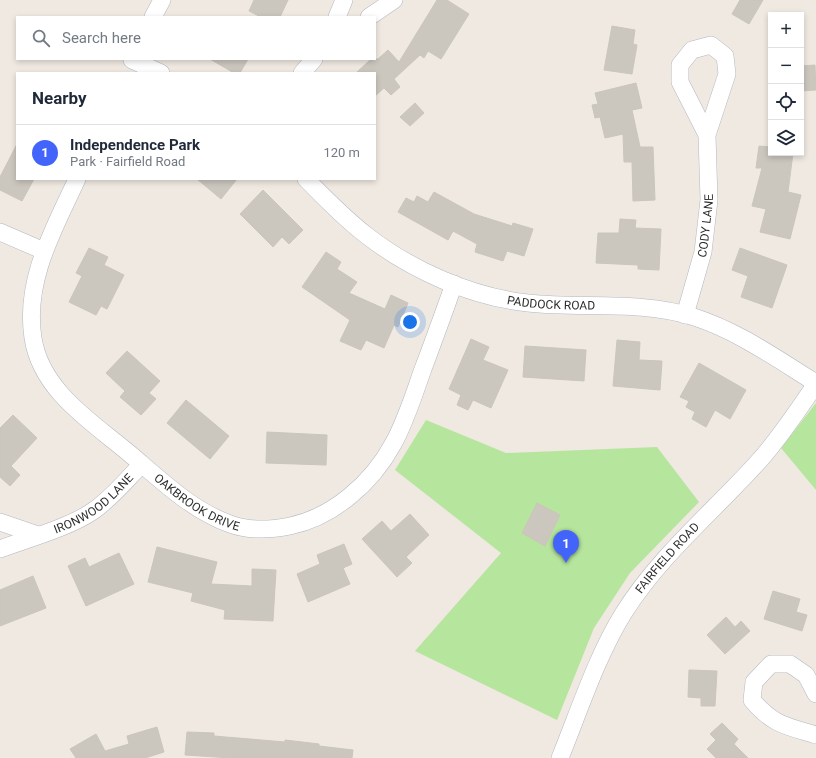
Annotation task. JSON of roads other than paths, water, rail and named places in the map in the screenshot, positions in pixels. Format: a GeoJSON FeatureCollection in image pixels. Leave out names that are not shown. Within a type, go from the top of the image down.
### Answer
{"type":"FeatureCollection","features":[{"type":"Feature","properties":{"kind":"street"},"geometry":{"type":"LineString","coordinates":[[154,16],[162,0]]}},
{"type":"Feature","properties":{"kind":"street"},"geometry":{"type":"LineString","coordinates":[[337,16],[344,0]]}},
{"type":"Feature","properties":{"kind":"street"},"geometry":{"type":"LineString","coordinates":[[370,16],[394,0]]}},
{"type":"Feature","properties":{"kind":"street","name":"CODY LANE"},"geometry":{"type":"LineString","coordinates":[[685,315],[703,252],[709,200],[707,135],[727,74],[725,56],[711,45],[692,50],[680,65],[680,82],[707,135]]}},
{"type":"Feature","properties":{"kind":"street"},"geometry":{"type":"LineString","coordinates":[[303,72],[313,60]]}},
{"type":"Feature","properties":{"kind":"street"},"geometry":{"type":"LineString","coordinates":[[130,64],[158,72]]}},
{"type":"Feature","properties":{"kind":"street","name":"OAKBROOK DRIVE"},"geometry":{"type":"LineString","coordinates":[[77,180],[44,251],[35,277],[31,296],[31,318],[36,355],[53,384],[63,397],[186,501],[207,514],[231,525],[253,530],[277,529],[301,524],[324,514],[343,501],[364,483],[381,464],[393,444],[406,415],[454,284]]}},
{"type":"Feature","properties":{"kind":"street","name":"PADDOCK ROAD"},"geometry":{"type":"LineString","coordinates":[[307,180],[347,219],[388,251],[454,284],[489,295],[527,303],[607,305],[664,310],[685,315],[718,326],[742,338],[816,384]]}},
{"type":"Feature","properties":{"kind":"street"},"geometry":{"type":"LineString","coordinates":[[0,232],[44,251]]}},
{"type":"Feature","properties":{"kind":"street","name":"FAIRFIELD ROAD"},"geometry":{"type":"LineString","coordinates":[[560,758],[609,638],[639,590],[657,567],[758,463],[780,437],[816,384]]}},
{"type":"Feature","properties":{"kind":"street","name":"IRONWOOD LANE"},"geometry":{"type":"LineString","coordinates":[[0,549],[79,519],[92,512],[142,464]]}},
{"type":"Feature","properties":{"kind":"street","name":"IRONWOOD LANE"},"geometry":{"type":"LineString","coordinates":[[0,522],[38,535]]}},
{"type":"Feature","properties":{"kind":"street"},"geometry":{"type":"LineString","coordinates":[[816,694],[806,675],[790,664],[771,664],[754,682],[752,700],[764,714],[780,725],[816,735]]}},
{"type":"Feature","properties":{"kind":"place","name":"Independence Park"},"geometry":{"type":"Point","coordinates":[566,563]}}]}
